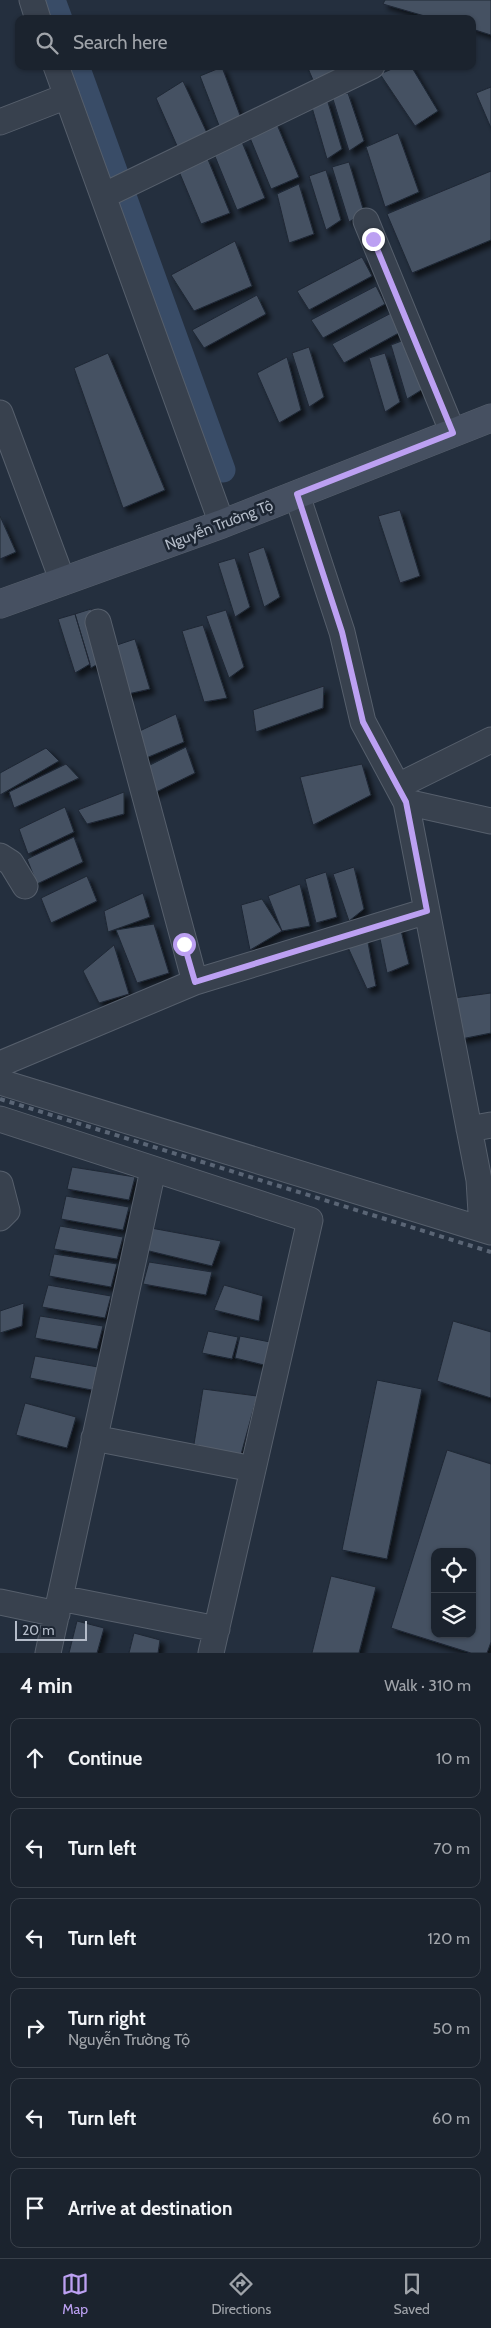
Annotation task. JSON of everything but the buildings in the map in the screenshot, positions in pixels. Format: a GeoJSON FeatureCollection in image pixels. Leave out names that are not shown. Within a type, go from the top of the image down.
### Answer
{"type":"FeatureCollection","features":[{"type":"Feature","properties":{"kind":"main road","name":"Nguyễn Trường Tộ"},"geometry":{"type":"LineString","coordinates":[[0,604],[222,524],[491,418]]}},
{"type":"Feature","properties":{"kind":"street"},"geometry":{"type":"LineString","coordinates":[[32,0],[37,15]]}},
{"type":"Feature","properties":{"kind":"street"},"geometry":{"type":"LineString","coordinates":[[57,70],[222,524]]}},
{"type":"Feature","properties":{"kind":"street"},"geometry":{"type":"LineString","coordinates":[[103,196],[364,70]]}},
{"type":"Feature","properties":{"kind":"street"},"geometry":{"type":"LineString","coordinates":[[0,122],[67,96]]}},
{"type":"Feature","properties":{"kind":"street"},"geometry":{"type":"LineString","coordinates":[[366,221],[453,433]]}},
{"type":"Feature","properties":{"kind":"street"},"geometry":{"type":"LineString","coordinates":[[0,413],[63,582]]}},
{"type":"Feature","properties":{"kind":"street"},"geometry":{"type":"LineString","coordinates":[[0,1082],[487,1231],[479,1180],[480,1127],[427,911],[402,794],[363,722],[342,632],[297,494]]}},
{"type":"Feature","properties":{"kind":"street"},"geometry":{"type":"LineString","coordinates":[[98,622],[195,982]]}},
{"type":"Feature","properties":{"kind":"street"},"geometry":{"type":"LineString","coordinates":[[402,794],[491,740]]}},
{"type":"Feature","properties":{"kind":"street"},"geometry":{"type":"LineString","coordinates":[[402,794],[491,821]]}},
{"type":"Feature","properties":{"kind":"street"},"geometry":{"type":"LineString","coordinates":[[0,856],[11,863],[25,886]]}},
{"type":"Feature","properties":{"kind":"street"},"geometry":{"type":"LineString","coordinates":[[0,1064],[195,982],[427,911]]}},
{"type":"Feature","properties":{"kind":"street"},"geometry":{"type":"LineString","coordinates":[[0,1120],[310,1220],[211,1653]]}},
{"type":"Feature","properties":{"kind":"street"},"geometry":{"type":"LineString","coordinates":[[48,1653],[153,1170]]}},
{"type":"Feature","properties":{"kind":"street"},"geometry":{"type":"LineString","coordinates":[[0,1184],[7,1211],[0,1218]]}},
{"type":"Feature","properties":{"kind":"street"},"geometry":{"type":"LineString","coordinates":[[94,1438],[253,1469]]}},
{"type":"Feature","properties":{"kind":"street"},"geometry":{"type":"LineString","coordinates":[[0,1602],[58,1606],[217,1629]]}},
{"type":"Feature","properties":{"kind":"waterway"},"geometry":{"type":"LineString","coordinates":[[53,0],[59,15]]}},
{"type":"Feature","properties":{"kind":"waterway"},"geometry":{"type":"LineString","coordinates":[[78,70],[223,470]]}},
{"type":"Feature","properties":{"kind":"railway"},"geometry":{"type":"LineString","coordinates":[[0,1099],[491,1252]]}},
{"type":"Feature","properties":{"kind":"route"},"geometry":{"type":"LineString","coordinates":[[184,944],[195,982],[427,911],[406,802],[363,722],[342,632],[297,494],[453,433],[373,239]]}}]}
